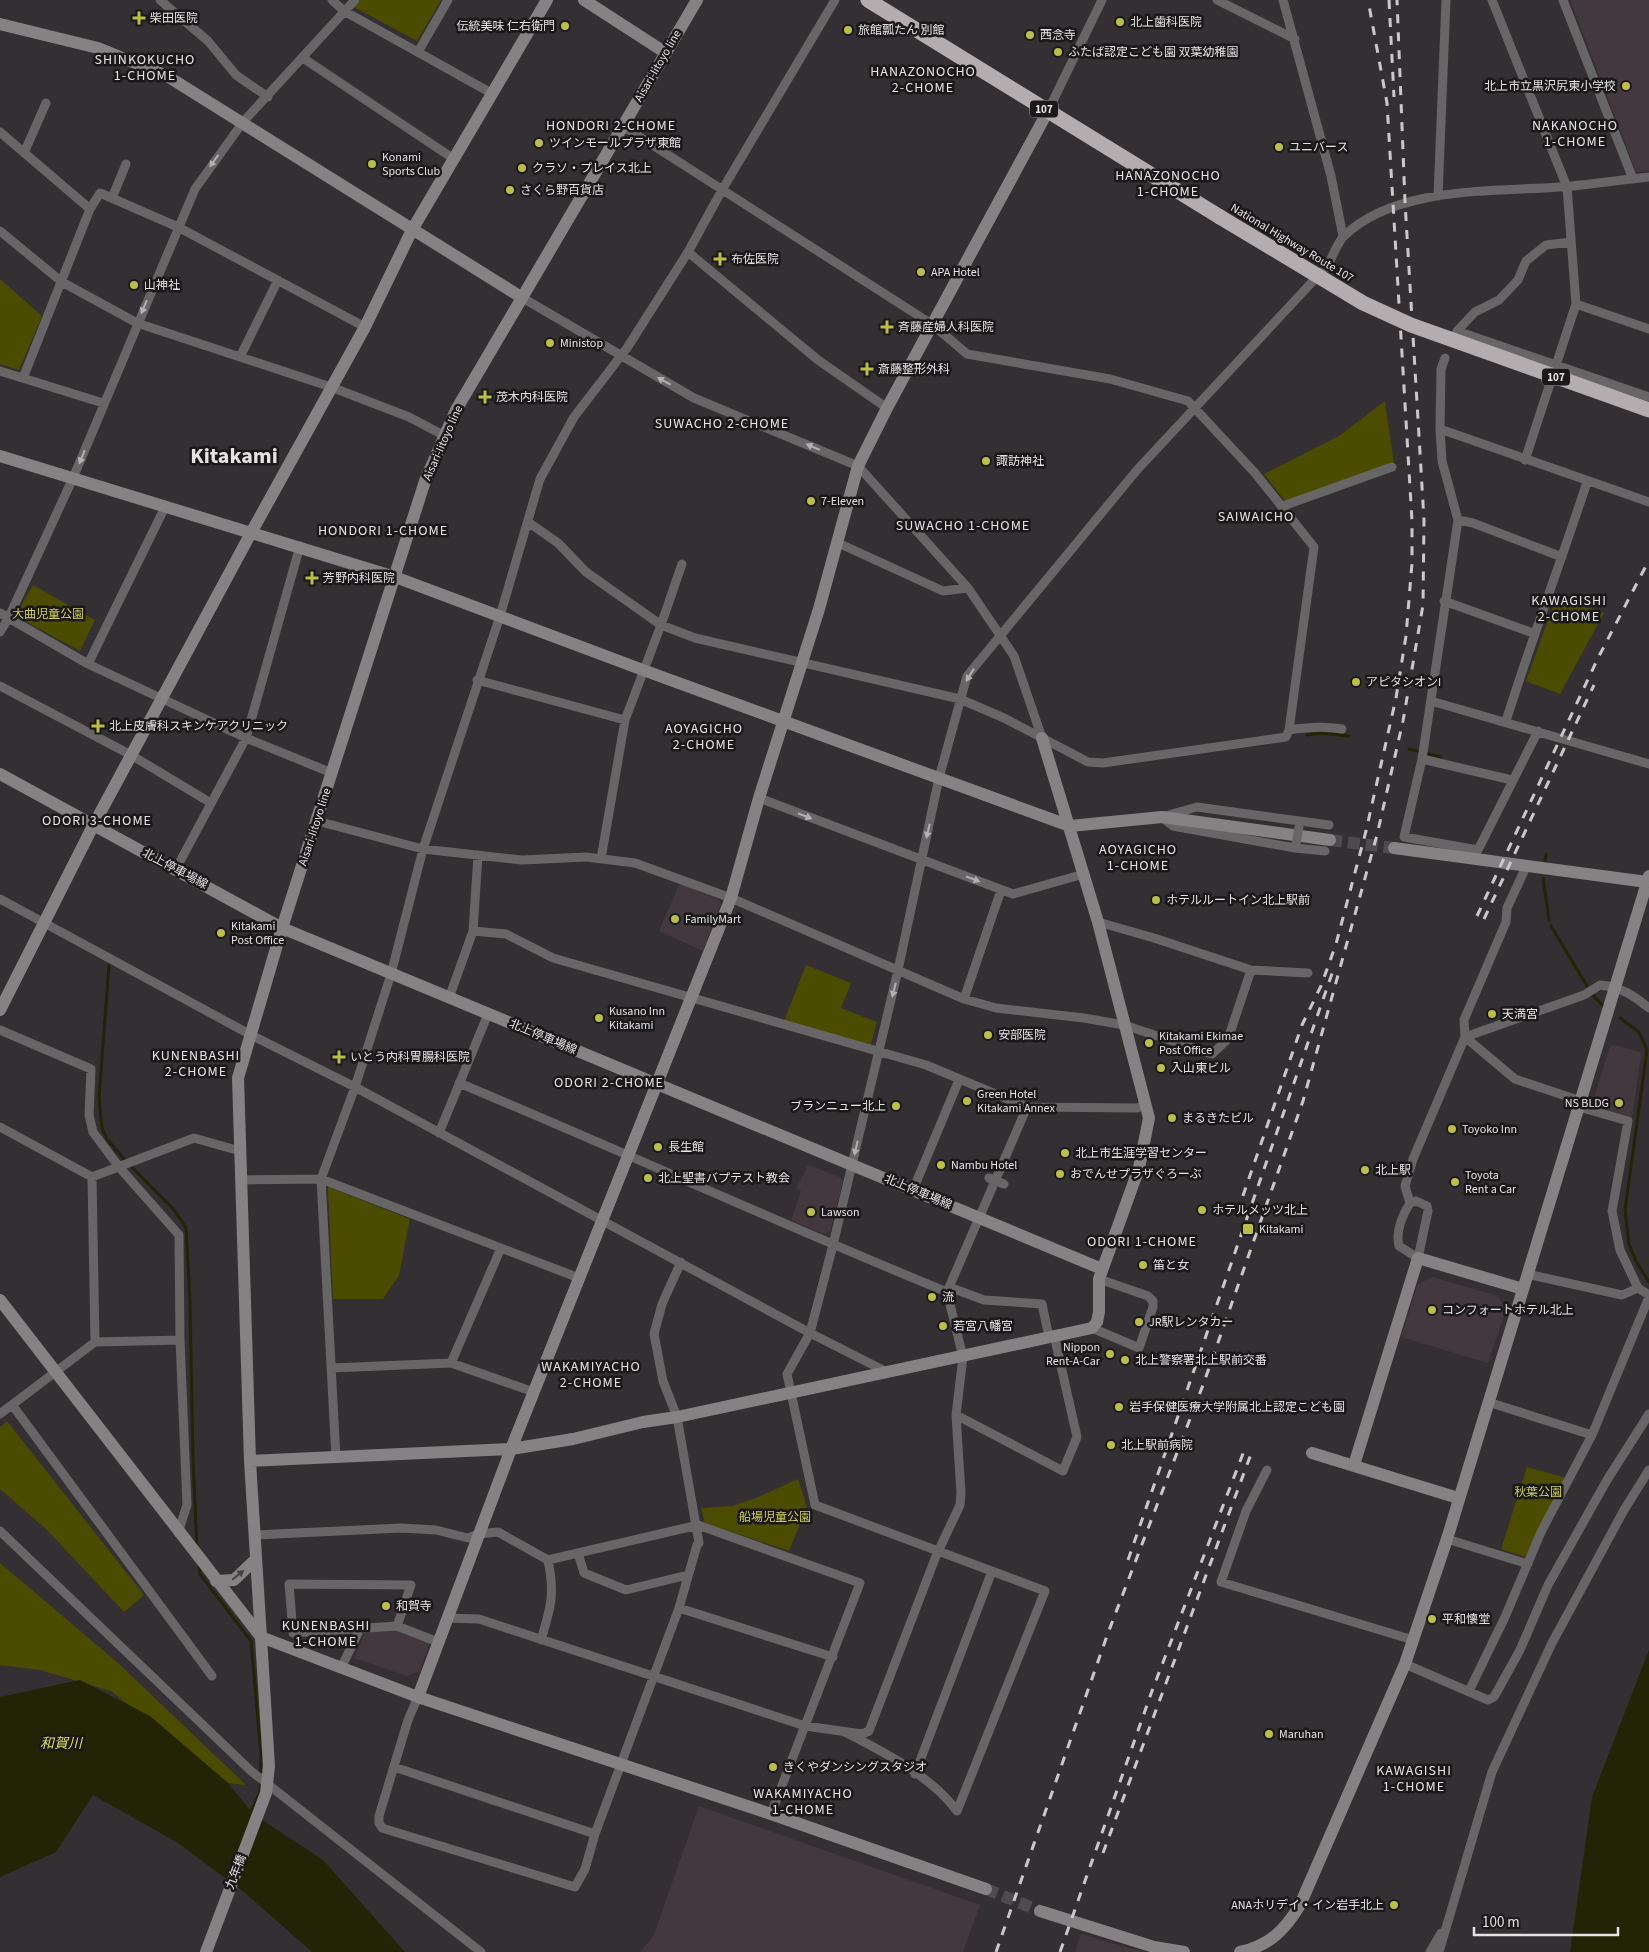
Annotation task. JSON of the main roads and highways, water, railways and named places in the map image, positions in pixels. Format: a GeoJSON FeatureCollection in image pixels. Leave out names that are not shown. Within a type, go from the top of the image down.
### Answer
{"type":"FeatureCollection","features":[{"type":"Feature","properties":{"kind":"highway","name":"National Highway Route 107"},"geometry":{"type":"LineString","coordinates":[[868,0],[1363,303],[1411,325],[1649,410]]}},
{"type":"Feature","properties":{"kind":"water"},"geometry":{"type":"Polygon","coordinates":[[[1649,1650],[1649,1952],[1570,1952],[1592,1797],[1649,1650]]]}},
{"type":"Feature","properties":{"kind":"water","name":"和賀川"},"geometry":{"type":"Polygon","coordinates":[[[80,1680],[150,1716],[228,1783],[253,1814],[323,1860],[405,1952],[312,1952],[244,1892],[178,1843],[93,1795],[56,1852],[0,1877],[0,1697],[80,1680]]]}},
{"type":"Feature","properties":{"kind":"waterway"},"geometry":{"type":"LineString","coordinates":[[1307,735],[1320,733],[1349,736]]}},
{"type":"Feature","properties":{"kind":"waterway"},"geometry":{"type":"LineString","coordinates":[[1409,749],[1441,757]]}},
{"type":"Feature","properties":{"kind":"waterway"},"geometry":{"type":"LineString","coordinates":[[1545,861],[1546,854]]}},
{"type":"Feature","properties":{"kind":"waterway"},"geometry":{"type":"LineString","coordinates":[[1543,878],[1549,920]]}},
{"type":"Feature","properties":{"kind":"waterway"},"geometry":{"type":"LineString","coordinates":[[1551,926],[1587,986]]}},
{"type":"Feature","properties":{"kind":"waterway"},"geometry":{"type":"LineString","coordinates":[[109,965],[99,1098],[102,1128],[107,1139],[175,1211],[186,1228],[190,1300],[193,1461],[197,1547]]}},
{"type":"Feature","properties":{"kind":"waterway"},"geometry":{"type":"LineString","coordinates":[[1592,994],[1605,1008]]}},
{"type":"Feature","properties":{"kind":"waterway"},"geometry":{"type":"LineString","coordinates":[[1620,1018],[1639,1032],[1647,1050],[1625,1210],[1629,1244],[1636,1261],[1649,1282]]}},
{"type":"Feature","properties":{"kind":"waterway"},"geometry":{"type":"LineString","coordinates":[[199,1565],[200,1574],[251,1641],[261,1755],[260,1792],[250,1814]]}},
{"type":"Feature","properties":{"kind":"tunnel"},"geometry":{"type":"LineString","coordinates":[[1330,840],[1394,848]]}},
{"type":"Feature","properties":{"kind":"tunnel"},"geometry":{"type":"LineString","coordinates":[[986,1889],[1040,1911]]}},
{"type":"Feature","properties":{"kind":"railway"},"geometry":{"type":"LineString","coordinates":[[1237,1213],[1302,1025],[1321,986],[1336,944],[1366,831],[1396,698],[1406,636],[1412,563],[1412,521],[1387,103],[1368,0]]}},
{"type":"Feature","properties":{"kind":"railway"},"geometry":{"type":"LineString","coordinates":[[1389,0],[1394,97]]}},
{"type":"Feature","properties":{"kind":"railway"},"geometry":{"type":"LineString","coordinates":[[996,1952],[1108,1633],[1203,1385],[1303,1101],[1377,835],[1403,721],[1423,605],[1424,520],[1405,202],[1397,0]]}},
{"type":"Feature","properties":{"kind":"railway"},"geometry":{"type":"LineString","coordinates":[[1477,916],[1598,658],[1649,560]]}},
{"type":"Feature","properties":{"kind":"railway"},"geometry":{"type":"LineString","coordinates":[[1484,919],[1594,685]]}},
{"type":"Feature","properties":{"kind":"railway"},"geometry":{"type":"LineString","coordinates":[[1128,1560],[1335,965]]}},
{"type":"Feature","properties":{"kind":"railway"},"geometry":{"type":"LineString","coordinates":[[1060,1952],[1152,1691],[1244,1451]]}},
{"type":"Feature","properties":{"kind":"railway"},"geometry":{"type":"LineString","coordinates":[[1103,1853],[1251,1454]]}},
{"type":"Feature","properties":{"kind":"place","name":"柴田医院"},"geometry":{"type":"Point","coordinates":[139,18]}},
{"type":"Feature","properties":{"kind":"place","name":"北上歯科医院"},"geometry":{"type":"Point","coordinates":[1120,22]}},
{"type":"Feature","properties":{"kind":"place","name":"伝統美味 仁右衛門"},"geometry":{"type":"Point","coordinates":[565,26]}},
{"type":"Feature","properties":{"kind":"place","name":"旅館瓢たん 別館"},"geometry":{"type":"Point","coordinates":[848,30]}},
{"type":"Feature","properties":{"kind":"place","name":"西念寺"},"geometry":{"type":"Point","coordinates":[1030,35]}},
{"type":"Feature","properties":{"kind":"place","name":"ふたば認定こども園 双葉幼稚園"},"geometry":{"type":"Point","coordinates":[1058,52]}},
{"type":"Feature","properties":{"kind":"place","name":"北上市立黒沢尻東小学校"},"geometry":{"type":"Point","coordinates":[1626,86]}},
{"type":"Feature","properties":{"kind":"place","name":"ツインモールプラザ東館"},"geometry":{"type":"Point","coordinates":[539,143]}},
{"type":"Feature","properties":{"kind":"place","name":"ユニバース"},"geometry":{"type":"Point","coordinates":[1279,147]}},
{"type":"Feature","properties":{"kind":"place","name":"Konami Sports Club"},"geometry":{"type":"Point","coordinates":[372,164]}},
{"type":"Feature","properties":{"kind":"place","name":"クラソ・プレイス北上"},"geometry":{"type":"Point","coordinates":[522,168]}},
{"type":"Feature","properties":{"kind":"place","name":"さくら野百貨店"},"geometry":{"type":"Point","coordinates":[510,190]}},
{"type":"Feature","properties":{"kind":"place","name":"布佐医院"},"geometry":{"type":"Point","coordinates":[720,259]}},
{"type":"Feature","properties":{"kind":"place","name":"APA Hotel"},"geometry":{"type":"Point","coordinates":[921,272]}},
{"type":"Feature","properties":{"kind":"place","name":"山神社"},"geometry":{"type":"Point","coordinates":[134,285]}},
{"type":"Feature","properties":{"kind":"place","name":"斉藤産婦人科医院"},"geometry":{"type":"Point","coordinates":[887,327]}},
{"type":"Feature","properties":{"kind":"place","name":"Ministop"},"geometry":{"type":"Point","coordinates":[550,343]}},
{"type":"Feature","properties":{"kind":"place","name":"斎藤整形外科"},"geometry":{"type":"Point","coordinates":[867,369]}},
{"type":"Feature","properties":{"kind":"place","name":"茂木内科医院"},"geometry":{"type":"Point","coordinates":[485,397]}},
{"type":"Feature","properties":{"kind":"place","name":"諏訪神社"},"geometry":{"type":"Point","coordinates":[986,461]}},
{"type":"Feature","properties":{"kind":"place","name":"7-Eleven"},"geometry":{"type":"Point","coordinates":[811,501]}},
{"type":"Feature","properties":{"kind":"place","name":"芳野内科医院"},"geometry":{"type":"Point","coordinates":[312,578]}},
{"type":"Feature","properties":{"kind":"place","name":"アピタシオンI"},"geometry":{"type":"Point","coordinates":[1356,682]}},
{"type":"Feature","properties":{"kind":"place","name":"北上皮膚科スキンケアクリニック"},"geometry":{"type":"Point","coordinates":[98,726]}},
{"type":"Feature","properties":{"kind":"place","name":"ホテルルートイン北上駅前"},"geometry":{"type":"Point","coordinates":[1156,900]}},
{"type":"Feature","properties":{"kind":"place","name":"FamilyMart"},"geometry":{"type":"Point","coordinates":[675,919]}},
{"type":"Feature","properties":{"kind":"place","name":"Kitakami Post Office"},"geometry":{"type":"Point","coordinates":[221,933]}},
{"type":"Feature","properties":{"kind":"place","name":"天満宮"},"geometry":{"type":"Point","coordinates":[1492,1014]}},
{"type":"Feature","properties":{"kind":"place","name":"Kusano Inn Kitakami"},"geometry":{"type":"Point","coordinates":[599,1018]}},
{"type":"Feature","properties":{"kind":"place","name":"安部医院"},"geometry":{"type":"Point","coordinates":[988,1035]}},
{"type":"Feature","properties":{"kind":"place","name":"Kitakami Ekimae Post Office"},"geometry":{"type":"Point","coordinates":[1149,1043]}},
{"type":"Feature","properties":{"kind":"place","name":"いとう内科胃腸科医院"},"geometry":{"type":"Point","coordinates":[339,1057]}},
{"type":"Feature","properties":{"kind":"place","name":"入山東ビル"},"geometry":{"type":"Point","coordinates":[1161,1068]}},
{"type":"Feature","properties":{"kind":"place","name":"Green Hotel Kitakami Annex"},"geometry":{"type":"Point","coordinates":[967,1101]}},
{"type":"Feature","properties":{"kind":"place","name":"NS BLDG"},"geometry":{"type":"Point","coordinates":[1619,1103]}},
{"type":"Feature","properties":{"kind":"place","name":"ブランニュー北上"},"geometry":{"type":"Point","coordinates":[896,1106]}},
{"type":"Feature","properties":{"kind":"place","name":"まるきたビル"},"geometry":{"type":"Point","coordinates":[1172,1118]}},
{"type":"Feature","properties":{"kind":"place","name":"Toyoko Inn"},"geometry":{"type":"Point","coordinates":[1452,1129]}},
{"type":"Feature","properties":{"kind":"place","name":"長生館"},"geometry":{"type":"Point","coordinates":[658,1147]}},
{"type":"Feature","properties":{"kind":"place","name":"北上市生涯学習センター"},"geometry":{"type":"Point","coordinates":[1065,1153]}},
{"type":"Feature","properties":{"kind":"place","name":"Nambu Hotel"},"geometry":{"type":"Point","coordinates":[941,1165]}},
{"type":"Feature","properties":{"kind":"place","name":"北上駅"},"geometry":{"type":"Point","coordinates":[1365,1170]}},
{"type":"Feature","properties":{"kind":"place","name":"おでんせプラザぐろーぶ"},"geometry":{"type":"Point","coordinates":[1060,1174]}},
{"type":"Feature","properties":{"kind":"place","name":"北上聖書バプテスト教会"},"geometry":{"type":"Point","coordinates":[648,1178]}},
{"type":"Feature","properties":{"kind":"place","name":"Toyota Rent a Car"},"geometry":{"type":"Point","coordinates":[1455,1182]}},
{"type":"Feature","properties":{"kind":"place","name":"ホテルメッツ北上"},"geometry":{"type":"Point","coordinates":[1202,1210]}},
{"type":"Feature","properties":{"kind":"place","name":"Lawson"},"geometry":{"type":"Point","coordinates":[811,1212]}},
{"type":"Feature","properties":{"kind":"place","name":"Kitakami"},"geometry":{"type":"Point","coordinates":[1248,1229]}},
{"type":"Feature","properties":{"kind":"place","name":"笛と女"},"geometry":{"type":"Point","coordinates":[1143,1265]}},
{"type":"Feature","properties":{"kind":"place","name":"流"},"geometry":{"type":"Point","coordinates":[932,1297]}},
{"type":"Feature","properties":{"kind":"place","name":"コンフォートホテル北上"},"geometry":{"type":"Point","coordinates":[1432,1310]}},
{"type":"Feature","properties":{"kind":"place","name":"JR駅レンタカー"},"geometry":{"type":"Point","coordinates":[1139,1322]}},
{"type":"Feature","properties":{"kind":"place","name":"若宮八幡宮"},"geometry":{"type":"Point","coordinates":[943,1326]}},
{"type":"Feature","properties":{"kind":"place","name":"Nippon Rent-A-Car"},"geometry":{"type":"Point","coordinates":[1110,1354]}},
{"type":"Feature","properties":{"kind":"place","name":"北上警察署北上駅前交番"},"geometry":{"type":"Point","coordinates":[1125,1360]}},
{"type":"Feature","properties":{"kind":"place","name":"岩手保健医療大学附属北上認定こども園"},"geometry":{"type":"Point","coordinates":[1119,1407]}},
{"type":"Feature","properties":{"kind":"place","name":"北上駅前病院"},"geometry":{"type":"Point","coordinates":[1111,1445]}},
{"type":"Feature","properties":{"kind":"place","name":"和賀寺"},"geometry":{"type":"Point","coordinates":[386,1606]}},
{"type":"Feature","properties":{"kind":"place","name":"平和懐堂"},"geometry":{"type":"Point","coordinates":[1432,1619]}},
{"type":"Feature","properties":{"kind":"place","name":"Maruhan"},"geometry":{"type":"Point","coordinates":[1269,1734]}},
{"type":"Feature","properties":{"kind":"place","name":"きくやダンシングスタジオ"},"geometry":{"type":"Point","coordinates":[773,1767]}},
{"type":"Feature","properties":{"kind":"place","name":"ANAホリデイ・イン岩手北上"},"geometry":{"type":"Point","coordinates":[1394,1905]}},
{"type":"Feature","properties":{"kind":"district","name":"SHINKOKUCHO 1-CHOME"},"geometry":{"type":"Point","coordinates":[145,68]}},
{"type":"Feature","properties":{"kind":"district","name":"HANAZONOCHO 2-CHOME"},"geometry":{"type":"Point","coordinates":[923,80]}},
{"type":"Feature","properties":{"kind":"district","name":"HONDORI 2-CHOME"},"geometry":{"type":"Point","coordinates":[611,126]}},
{"type":"Feature","properties":{"kind":"district","name":"NAKANOCHO 1-CHOME"},"geometry":{"type":"Point","coordinates":[1575,134]}},
{"type":"Feature","properties":{"kind":"district","name":"HANAZONOCHO 1-CHOME"},"geometry":{"type":"Point","coordinates":[1168,184]}},
{"type":"Feature","properties":{"kind":"district","name":"SUWACHO 2-CHOME"},"geometry":{"type":"Point","coordinates":[722,424]}},
{"type":"Feature","properties":{"kind":"district","name":"Kitakami"},"geometry":{"type":"Point","coordinates":[234,456]}},
{"type":"Feature","properties":{"kind":"district","name":"SAIWAICHO"},"geometry":{"type":"Point","coordinates":[1256,517]}},
{"type":"Feature","properties":{"kind":"district","name":"SUWACHO 1-CHOME"},"geometry":{"type":"Point","coordinates":[963,526]}},
{"type":"Feature","properties":{"kind":"district","name":"HONDORI 1-CHOME"},"geometry":{"type":"Point","coordinates":[383,531]}},
{"type":"Feature","properties":{"kind":"district","name":"KAWAGISHI 2-CHOME"},"geometry":{"type":"Point","coordinates":[1569,610]}},
{"type":"Feature","properties":{"kind":"district","name":"AOYAGICHO 2-CHOME"},"geometry":{"type":"Point","coordinates":[704,738]}},
{"type":"Feature","properties":{"kind":"district","name":"ODORI 3-CHOME"},"geometry":{"type":"Point","coordinates":[97,821]}},
{"type":"Feature","properties":{"kind":"district","name":"AOYAGICHO 1-CHOME"},"geometry":{"type":"Point","coordinates":[1138,858]}},
{"type":"Feature","properties":{"kind":"district","name":"KUNENBASHI 2-CHOME"},"geometry":{"type":"Point","coordinates":[196,1064]}},
{"type":"Feature","properties":{"kind":"district","name":"ODORI 2-CHOME"},"geometry":{"type":"Point","coordinates":[609,1083]}},
{"type":"Feature","properties":{"kind":"district","name":"ODORI 1-CHOME"},"geometry":{"type":"Point","coordinates":[1142,1242]}},
{"type":"Feature","properties":{"kind":"district","name":"WAKAMIYACHO 2-CHOME"},"geometry":{"type":"Point","coordinates":[591,1375]}},
{"type":"Feature","properties":{"kind":"district","name":"KUNENBASHI 1-CHOME"},"geometry":{"type":"Point","coordinates":[326,1634]}},
{"type":"Feature","properties":{"kind":"district","name":"KAWAGISHI 1-CHOME"},"geometry":{"type":"Point","coordinates":[1414,1779]}},
{"type":"Feature","properties":{"kind":"district","name":"WAKAMIYACHO 1-CHOME"},"geometry":{"type":"Point","coordinates":[803,1802]}},
{"type":"Feature","properties":{"kind":"park label","name":"大曲児童公園"},"geometry":{"type":"Point","coordinates":[48,614]}},
{"type":"Feature","properties":{"kind":"park label","name":"秋葉公園"},"geometry":{"type":"Point","coordinates":[1538,1492]}},
{"type":"Feature","properties":{"kind":"park label","name":"船場児童公園"},"geometry":{"type":"Point","coordinates":[775,1517]}}]}
